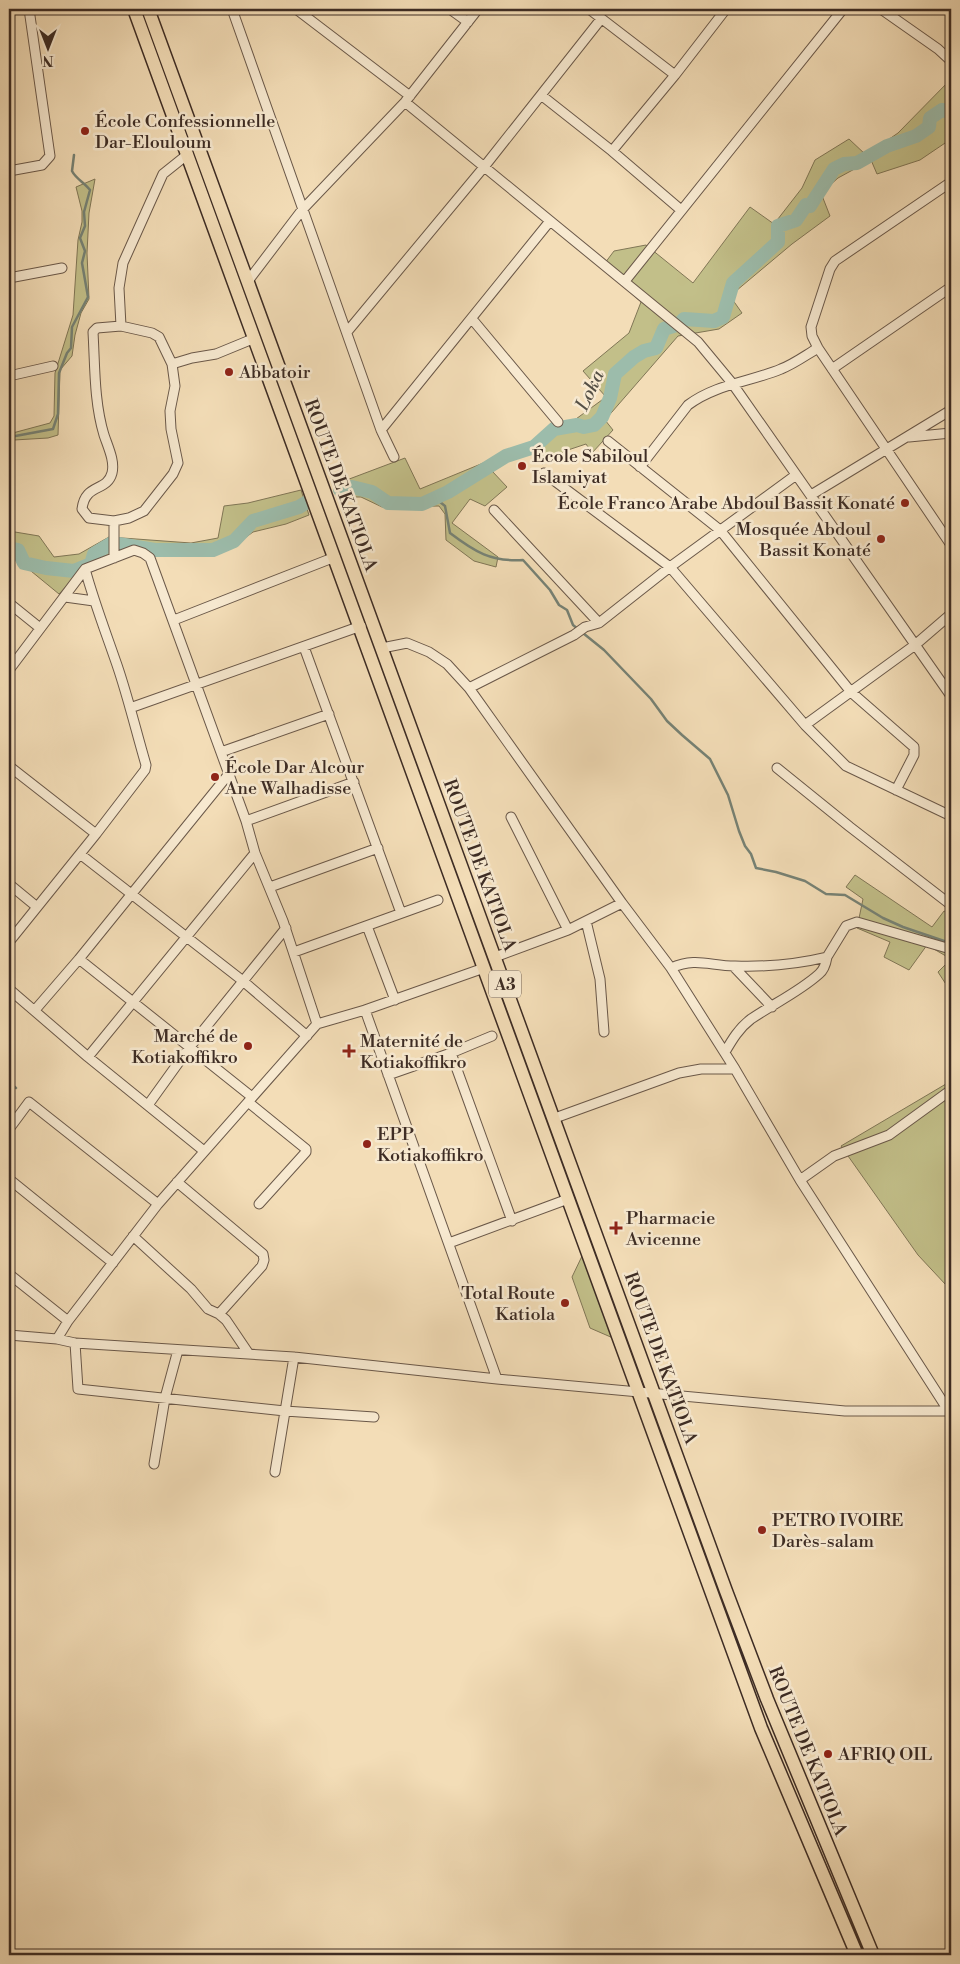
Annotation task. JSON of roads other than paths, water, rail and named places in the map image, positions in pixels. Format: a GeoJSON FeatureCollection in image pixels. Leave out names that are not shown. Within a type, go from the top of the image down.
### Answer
{"type":"FeatureCollection","features":[{"type":"Feature","properties":{"kind":"highway","name":"ROUTE DE KATIOLA"},"geometry":{"type":"LineString","coordinates":[[134,9],[760,1728],[857,1955]]}},
{"type":"Feature","properties":{"kind":"highway","name":"ROUTE DE KATIOLA"},"geometry":{"type":"LineString","coordinates":[[148,9],[767,1699],[873,1955]]}},
{"type":"Feature","properties":{"kind":"street"},"geometry":{"type":"LineString","coordinates":[[9,171],[42,165],[50,156],[29,9]]}},
{"type":"Feature","properties":{"kind":"street"},"geometry":{"type":"LineString","coordinates":[[296,9],[407,99],[484,167],[698,342],[732,383],[951,696]]}},
{"type":"Feature","properties":{"kind":"street"},"geometry":{"type":"LineString","coordinates":[[450,9],[468,22]]}},
{"type":"Feature","properties":{"kind":"street"},"geometry":{"type":"LineString","coordinates":[[248,281],[302,210],[407,99],[478,9]]}},
{"type":"Feature","properties":{"kind":"street"},"geometry":{"type":"LineString","coordinates":[[589,9],[675,75]]}},
{"type":"Feature","properties":{"kind":"street"},"geometry":{"type":"LineString","coordinates":[[612,151],[675,75],[726,9]]}},
{"type":"Feature","properties":{"kind":"street"},"geometry":{"type":"LineString","coordinates":[[625,281],[843,9]]}},
{"type":"Feature","properties":{"kind":"street"},"geometry":{"type":"LineString","coordinates":[[234,10],[302,210],[381,430],[394,457]]}},
{"type":"Feature","properties":{"kind":"street"},"geometry":{"type":"LineString","coordinates":[[885,10],[938,49],[951,62]]}},
{"type":"Feature","properties":{"kind":"street"},"geometry":{"type":"LineString","coordinates":[[347,332],[484,167],[601,19]]}},
{"type":"Feature","properties":{"kind":"street"},"geometry":{"type":"LineString","coordinates":[[541,95],[612,151],[681,210]]}},
{"type":"Feature","properties":{"kind":"street"},"geometry":{"type":"LineString","coordinates":[[120,326],[119,288],[122,263],[163,174],[188,154]]}},
{"type":"Feature","properties":{"kind":"street"},"geometry":{"type":"LineString","coordinates":[[951,182],[836,261],[830,269],[813,318],[812,336],[818,348],[951,545]]}},
{"type":"Feature","properties":{"kind":"street"},"geometry":{"type":"LineString","coordinates":[[381,430],[550,221]]}},
{"type":"Feature","properties":{"kind":"street"},"geometry":{"type":"LineString","coordinates":[[9,278],[62,268]]}},
{"type":"Feature","properties":{"kind":"street"},"geometry":{"type":"LineString","coordinates":[[832,369],[951,287]]}},
{"type":"Feature","properties":{"kind":"street"},"geometry":{"type":"LineString","coordinates":[[472,319],[558,422]]}},
{"type":"Feature","properties":{"kind":"street"},"geometry":{"type":"LineString","coordinates":[[102,326],[120,326],[152,333],[159,337],[172,364],[176,386],[170,411],[171,430],[178,463],[173,474],[144,511],[114,526],[89,518],[82,509],[86,494],[108,481],[112,474],[113,464],[98,414],[93,332],[102,326]]}},
{"type":"Feature","properties":{"kind":"street"},"geometry":{"type":"LineString","coordinates":[[172,364],[216,354],[255,338]]}},
{"type":"Feature","properties":{"kind":"street"},"geometry":{"type":"LineString","coordinates":[[640,466],[688,404],[698,397],[732,383],[783,369],[818,348]]}},
{"type":"Feature","properties":{"kind":"street"},"geometry":{"type":"LineString","coordinates":[[9,376],[53,366]]}},
{"type":"Feature","properties":{"kind":"street"},"geometry":{"type":"LineString","coordinates":[[811,495],[951,410]]}},
{"type":"Feature","properties":{"kind":"street"},"geometry":{"type":"LineString","coordinates":[[906,437],[951,433]]}},
{"type":"Feature","properties":{"kind":"street"},"geometry":{"type":"LineString","coordinates":[[608,441],[720,530],[851,692],[914,747],[914,755],[896,790]]}},
{"type":"Feature","properties":{"kind":"street"},"geometry":{"type":"LineString","coordinates":[[544,473],[670,567],[805,726],[846,766],[951,816]]}},
{"type":"Feature","properties":{"kind":"street"},"geometry":{"type":"LineString","coordinates":[[469,688],[574,635],[585,627],[599,623],[670,567],[796,475]]}},
{"type":"Feature","properties":{"kind":"street"},"geometry":{"type":"LineString","coordinates":[[494,510],[599,623]]}},
{"type":"Feature","properties":{"kind":"street"},"geometry":{"type":"LineString","coordinates":[[114,526],[114,558]]}},
{"type":"Feature","properties":{"kind":"street"},"geometry":{"type":"LineString","coordinates":[[9,670],[85,569],[134,550],[144,552],[150,558],[246,820],[255,853],[286,928],[317,1024]]}},
{"type":"Feature","properties":{"kind":"street"},"geometry":{"type":"LineString","coordinates":[[174,620],[335,557]]}},
{"type":"Feature","properties":{"kind":"street"},"geometry":{"type":"LineString","coordinates":[[9,942],[145,770],[146,765],[130,708],[85,569]]}},
{"type":"Feature","properties":{"kind":"street"},"geometry":{"type":"LineString","coordinates":[[65,597],[94,601]]}},
{"type":"Feature","properties":{"kind":"street"},"geometry":{"type":"LineString","coordinates":[[9,603],[40,628]]}},
{"type":"Feature","properties":{"kind":"street"},"geometry":{"type":"LineString","coordinates":[[805,726],[914,645],[951,614]]}},
{"type":"Feature","properties":{"kind":"street"},"geometry":{"type":"LineString","coordinates":[[130,708],[360,626]]}},
{"type":"Feature","properties":{"kind":"street"},"geometry":{"type":"LineString","coordinates":[[382,648],[407,643],[429,652],[447,664],[469,688],[622,903],[671,968],[725,1052],[800,1180],[950,1411]]}},
{"type":"Feature","properties":{"kind":"street"},"geometry":{"type":"LineString","coordinates":[[304,646],[401,913]]}},
{"type":"Feature","properties":{"kind":"street"},"geometry":{"type":"LineString","coordinates":[[221,752],[329,714]]}},
{"type":"Feature","properties":{"kind":"street"},"geometry":{"type":"LineString","coordinates":[[9,766],[96,834]]}},
{"type":"Feature","properties":{"kind":"street"},"geometry":{"type":"LineString","coordinates":[[777,768],[850,827],[951,904]]}},
{"type":"Feature","properties":{"kind":"street"},"geometry":{"type":"LineString","coordinates":[[35,1010],[79,959],[228,775]]}},
{"type":"Feature","properties":{"kind":"street"},"geometry":{"type":"LineString","coordinates":[[246,820],[354,782]]}},
{"type":"Feature","properties":{"kind":"street"},"geometry":{"type":"LineString","coordinates":[[511,817],[568,930]]}},
{"type":"Feature","properties":{"kind":"street"},"geometry":{"type":"LineString","coordinates":[[270,887],[378,848]]}},
{"type":"Feature","properties":{"kind":"street"},"geometry":{"type":"LineString","coordinates":[[88,1057],[255,853]]}},
{"type":"Feature","properties":{"kind":"street"},"geometry":{"type":"LineString","coordinates":[[80,854],[243,981],[307,1036]]}},
{"type":"Feature","properties":{"kind":"street"},"geometry":{"type":"LineString","coordinates":[[9,884],[37,907]]}},
{"type":"Feature","properties":{"kind":"street"},"geometry":{"type":"LineString","coordinates":[[294,952],[438,900]]}},
{"type":"Feature","properties":{"kind":"street"},"geometry":{"type":"LineString","coordinates":[[495,957],[568,930],[622,903]]}},
{"type":"Feature","properties":{"kind":"street"},"geometry":{"type":"LineString","coordinates":[[586,921],[600,979],[604,1032]]}},
{"type":"Feature","properties":{"kind":"street"},"geometry":{"type":"LineString","coordinates":[[725,1052],[736,1034],[750,1020],[820,973],[826,964],[827,957],[846,926],[857,922],[947,948],[951,946]]}},
{"type":"Feature","properties":{"kind":"street"},"geometry":{"type":"LineString","coordinates":[[368,926],[395,1000]]}},
{"type":"Feature","properties":{"kind":"street"},"geometry":{"type":"LineString","coordinates":[[148,1105],[189,1048],[286,928]]}},
{"type":"Feature","properties":{"kind":"street"},"geometry":{"type":"LineString","coordinates":[[671,968],[684,962],[695,961],[734,966],[788,963],[827,957]]}},
{"type":"Feature","properties":{"kind":"street"},"geometry":{"type":"LineString","coordinates":[[79,959],[133,1001],[250,1099],[306,1149],[306,1152],[259,1204]]}},
{"type":"Feature","properties":{"kind":"street"},"geometry":{"type":"LineString","coordinates":[[734,966],[772,1007]]}},
{"type":"Feature","properties":{"kind":"street"},"geometry":{"type":"LineString","coordinates":[[57,1339],[68,1321],[158,1204],[317,1024],[395,1000],[484,968]]}},
{"type":"Feature","properties":{"kind":"street"},"geometry":{"type":"LineString","coordinates":[[9,989],[88,1057],[204,1151]]}},
{"type":"Feature","properties":{"kind":"street"},"geometry":{"type":"LineString","coordinates":[[365,1010],[497,1379]]}},
{"type":"Feature","properties":{"kind":"street"},"geometry":{"type":"LineString","coordinates":[[388,1075],[451,1054],[492,1036]]}},
{"type":"Feature","properties":{"kind":"street"},"geometry":{"type":"LineString","coordinates":[[451,1054],[512,1221]]}},
{"type":"Feature","properties":{"kind":"street"},"geometry":{"type":"LineString","coordinates":[[555,1118],[679,1073],[701,1069],[735,1069]]}},
{"type":"Feature","properties":{"kind":"street"},"geometry":{"type":"LineString","coordinates":[[800,1180],[834,1156],[889,1135],[951,1090]]}},
{"type":"Feature","properties":{"kind":"street"},"geometry":{"type":"LineString","coordinates":[[9,1129],[29,1102],[158,1204]]}},
{"type":"Feature","properties":{"kind":"street"},"geometry":{"type":"LineString","coordinates":[[9,1179],[113,1263]]}},
{"type":"Feature","properties":{"kind":"street"},"geometry":{"type":"LineString","coordinates":[[177,1182],[263,1254],[262,1266],[219,1314]]}},
{"type":"Feature","properties":{"kind":"street"},"geometry":{"type":"LineString","coordinates":[[449,1242],[512,1221],[568,1199]]}},
{"type":"Feature","properties":{"kind":"street"},"geometry":{"type":"LineString","coordinates":[[133,1236],[191,1290],[208,1309],[219,1314],[230,1326],[249,1354]]}},
{"type":"Feature","properties":{"kind":"street"},"geometry":{"type":"LineString","coordinates":[[9,1274],[68,1321]]}},
{"type":"Feature","properties":{"kind":"street"},"geometry":{"type":"LineString","coordinates":[[9,1335],[57,1339],[75,1344],[249,1354],[845,1411],[950,1411]]}},
{"type":"Feature","properties":{"kind":"street"},"geometry":{"type":"LineString","coordinates":[[75,1344],[78,1389],[285,1411],[374,1417]]}},
{"type":"Feature","properties":{"kind":"street"},"geometry":{"type":"LineString","coordinates":[[154,1464],[165,1398],[178,1350]]}},
{"type":"Feature","properties":{"kind":"street"},"geometry":{"type":"LineString","coordinates":[[275,1472],[294,1358]]}},
{"type":"Feature","properties":{"kind":"waterway","name":"Loka"},"geometry":{"type":"LineString","coordinates":[[340,490],[352,487],[372,492],[388,503],[422,504],[448,492],[506,456],[534,447],[554,429],[577,425],[584,427],[594,425],[602,417],[610,398],[615,374],[634,357],[644,351],[656,348],[664,329],[679,324],[684,319],[714,321],[723,317],[733,283],[778,242],[778,226],[796,220],[806,205],[810,206],[834,169],[844,164],[857,163],[887,146],[916,136],[929,127],[930,118],[942,110],[951,111]]}},
{"type":"Feature","properties":{"kind":"waterway"},"geometry":{"type":"LineString","coordinates":[[9,440],[10,437],[53,429],[58,414],[59,373],[71,348],[72,327],[88,297],[82,263],[85,251],[80,238],[85,226],[84,212],[90,190],[72,171],[74,155]]}},
{"type":"Feature","properties":{"kind":"waterway"},"geometry":{"type":"LineString","coordinates":[[9,446],[9,452]]}},
{"type":"Feature","properties":{"kind":"waterway"},"geometry":{"type":"LineString","coordinates":[[435,498],[445,506],[450,533],[459,540],[492,557],[523,560],[550,590],[559,605],[567,610],[573,625],[604,650],[651,699],[667,721],[710,759],[728,795],[739,831],[756,868],[805,881],[826,894],[845,895],[883,918],[950,943]]}},
{"type":"Feature","properties":{"kind":"waterway"},"geometry":{"type":"LineString","coordinates":[[9,548],[18,550],[24,563],[74,571],[91,564],[94,554],[112,543],[155,550],[213,550],[234,541],[253,521],[299,507],[307,502]]}},
{"type":"Feature","properties":{"kind":"waterway"},"geometry":{"type":"LineString","coordinates":[[9,1082],[16,1088]]}},
{"type":"Feature","properties":{"kind":"place","name":"École Confessionnelle Dar-Elouloum"},"geometry":{"type":"Point","coordinates":[85,131]}},
{"type":"Feature","properties":{"kind":"place","name":"Abbatoir"},"geometry":{"type":"Point","coordinates":[229,372]}},
{"type":"Feature","properties":{"kind":"place","name":"École Sabiloul Islamiyat"},"geometry":{"type":"Point","coordinates":[522,466]}},
{"type":"Feature","properties":{"kind":"place","name":"École Franco Arabe Abdoul Bassit Konaté"},"geometry":{"type":"Point","coordinates":[905,503]}},
{"type":"Feature","properties":{"kind":"place","name":"Mosquée Abdoul Bassit Konaté"},"geometry":{"type":"Point","coordinates":[881,539]}},
{"type":"Feature","properties":{"kind":"place","name":"École Dar Alcour Ane Walhadisse"},"geometry":{"type":"Point","coordinates":[215,777]}},
{"type":"Feature","properties":{"kind":"place","name":"Marché de Kotiakoffikro"},"geometry":{"type":"Point","coordinates":[248,1046]}},
{"type":"Feature","properties":{"kind":"place","name":"Maternité de Kotiakoffikro"},"geometry":{"type":"Point","coordinates":[349,1051]}},
{"type":"Feature","properties":{"kind":"place","name":"EPP Kotiakoffikro"},"geometry":{"type":"Point","coordinates":[367,1144]}},
{"type":"Feature","properties":{"kind":"place","name":"Pharmacie Avicenne"},"geometry":{"type":"Point","coordinates":[616,1228]}},
{"type":"Feature","properties":{"kind":"place","name":"Total Route Katiola"},"geometry":{"type":"Point","coordinates":[565,1303]}},
{"type":"Feature","properties":{"kind":"place","name":"PETRO IVOIRE Darès-salam"},"geometry":{"type":"Point","coordinates":[762,1530]}},
{"type":"Feature","properties":{"kind":"place","name":"AFRIQ OIL"},"geometry":{"type":"Point","coordinates":[828,1754]}}]}
